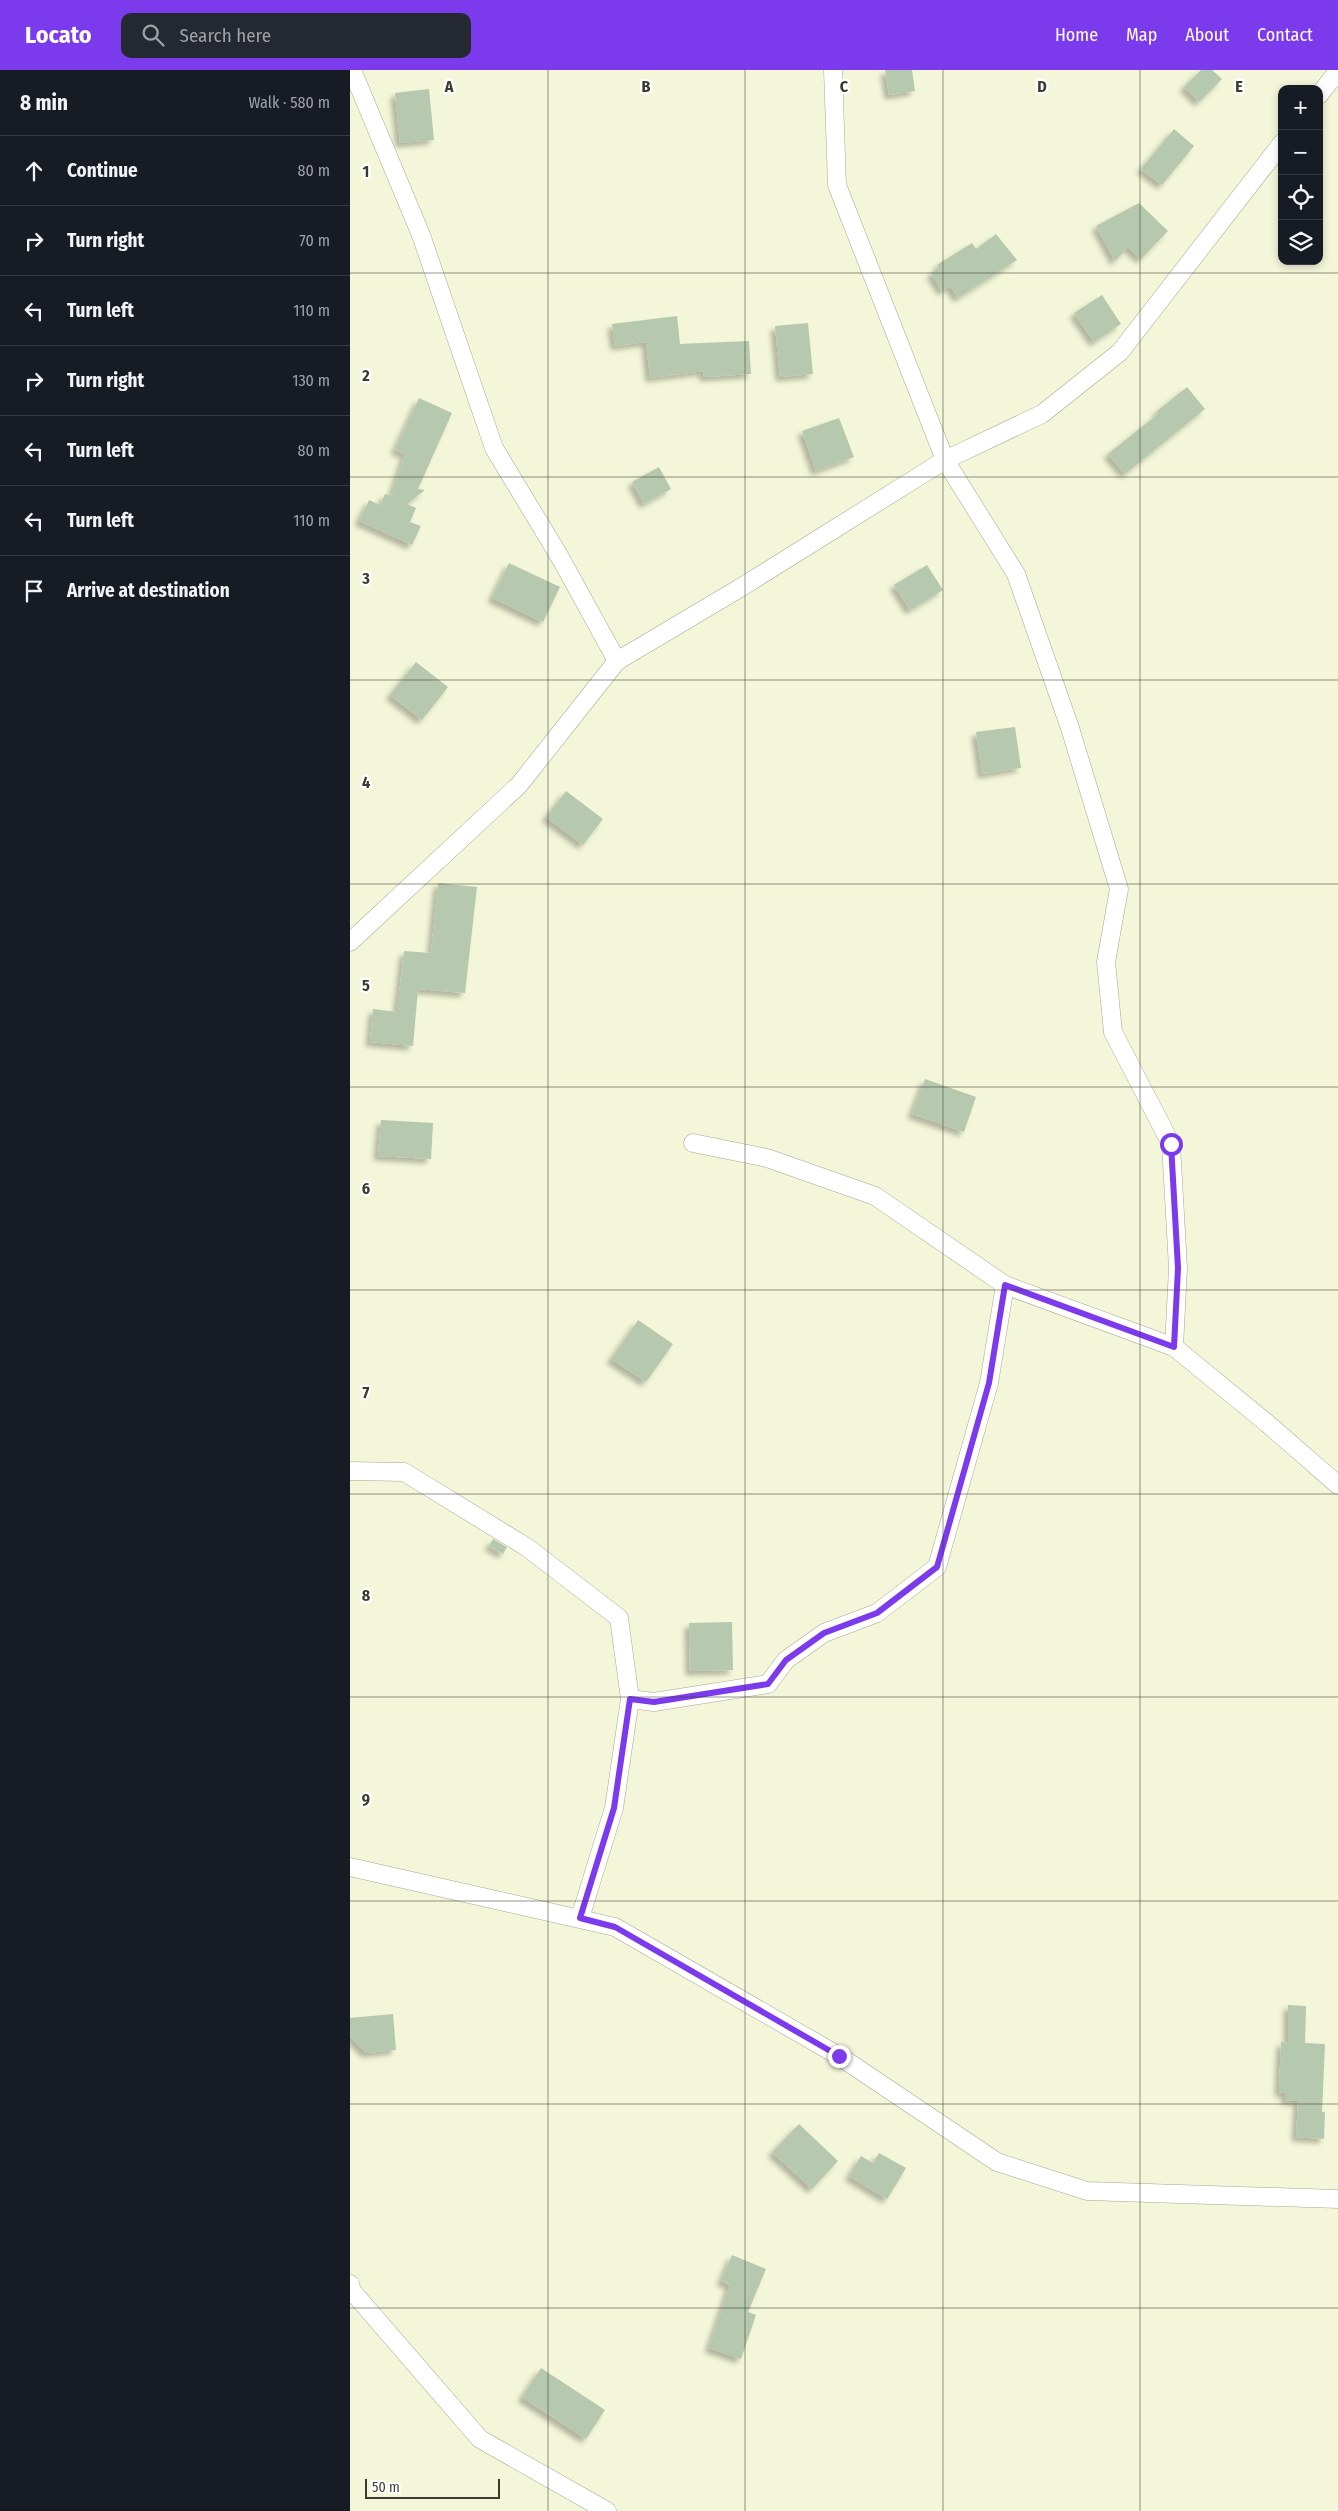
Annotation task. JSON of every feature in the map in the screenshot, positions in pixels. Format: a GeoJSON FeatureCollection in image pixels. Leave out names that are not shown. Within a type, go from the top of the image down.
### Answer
{"type":"FeatureCollection","features":[{"type":"Feature","properties":{"kind":"street"},"geometry":{"type":"LineString","coordinates":[[352,70],[420,235],[494,448],[561,559],[617,661]]}},
{"type":"Feature","properties":{"kind":"street"},"geometry":{"type":"LineString","coordinates":[[833,70],[838,185],[945,460],[1016,574],[1070,728],[1119,889],[1106,962],[1113,1032],[1171,1144],[1178,1268],[1174,1347]]}},
{"type":"Feature","properties":{"kind":"street"},"geometry":{"type":"LineString","coordinates":[[1323,90],[1338,71]]}},
{"type":"Feature","properties":{"kind":"street"},"geometry":{"type":"LineString","coordinates":[[350,942],[519,785],[617,661],[740,588],[945,460],[1042,414],[1120,352],[1278,148]]}},
{"type":"Feature","properties":{"kind":"street"},"geometry":{"type":"LineString","coordinates":[[693,1143],[767,1158],[875,1196],[1005,1285],[1174,1347],[1268,1424],[1338,1485]]}},
{"type":"Feature","properties":{"kind":"street"},"geometry":{"type":"LineString","coordinates":[[630,1699],[654,1702],[768,1684],[786,1660],[824,1633],[877,1613],[937,1567],[989,1383],[1005,1285]]}},
{"type":"Feature","properties":{"kind":"street"},"geometry":{"type":"LineString","coordinates":[[350,1471],[404,1472],[528,1548],[619,1618],[630,1699],[614,1808],[580,1918]]}},
{"type":"Feature","properties":{"kind":"street"},"geometry":{"type":"LineString","coordinates":[[350,1867],[615,1927],[839,2056],[997,2162],[1087,2191],[1338,2198]]}},
{"type":"Feature","properties":{"kind":"street"},"geometry":{"type":"LineString","coordinates":[[350,2284],[352,2291],[480,2438],[607,2511]]}},
{"type":"Feature","properties":{"kind":"building"},"geometry":{"type":"Polygon","coordinates":[[[885,70],[912,70],[915,91],[889,95],[885,70]]]}},
{"type":"Feature","properties":{"kind":"building"},"geometry":{"type":"Polygon","coordinates":[[[1201,70],[1212,70],[1222,79],[1199,102],[1184,87],[1201,70]]]}},
{"type":"Feature","properties":{"kind":"building"},"geometry":{"type":"Polygon","coordinates":[[[429,89],[434,140],[400,143],[395,93],[429,89]]]}},
{"type":"Feature","properties":{"kind":"building"},"geometry":{"type":"Polygon","coordinates":[[[1174,129],[1194,146],[1162,185],[1141,169],[1174,129]]]}},
{"type":"Feature","properties":{"kind":"building"},"geometry":{"type":"Polygon","coordinates":[[[1139,203],[1168,231],[1141,259],[1128,247],[1115,261],[1096,226],[1139,203]]]}},
{"type":"Feature","properties":{"kind":"building"},"geometry":{"type":"Polygon","coordinates":[[[996,234],[1017,260],[958,298],[950,286],[942,291],[931,273],[939,268],[937,265],[972,243],[976,249],[996,234]]]}},
{"type":"Feature","properties":{"kind":"building"},"geometry":{"type":"Polygon","coordinates":[[[1102,295],[1121,324],[1094,342],[1074,313],[1102,295]]]}},
{"type":"Feature","properties":{"kind":"building"},"geometry":{"type":"Polygon","coordinates":[[[677,316],[680,344],[749,341],[751,374],[704,377],[703,371],[650,378],[646,342],[615,346],[612,324],[677,316]]]}},
{"type":"Feature","properties":{"kind":"building"},"geometry":{"type":"Polygon","coordinates":[[[808,323],[813,374],[780,377],[775,326],[808,323]]]}},
{"type":"Feature","properties":{"kind":"building"},"geometry":{"type":"Polygon","coordinates":[[[1187,387],[1205,409],[1125,474],[1108,454],[1158,414],[1156,412],[1187,387]]]}},
{"type":"Feature","properties":{"kind":"building"},"geometry":{"type":"Polygon","coordinates":[[[419,398],[452,413],[418,489],[425,490],[407,504],[416,508],[410,522],[421,526],[412,545],[359,521],[369,500],[380,505],[385,494],[391,496],[405,454],[395,450],[419,398]]]}},
{"type":"Feature","properties":{"kind":"building"},"geometry":{"type":"Polygon","coordinates":[[[839,418],[854,457],[816,471],[802,431],[839,418]]]}},
{"type":"Feature","properties":{"kind":"building"},"geometry":{"type":"Polygon","coordinates":[[[659,467],[671,489],[644,504],[632,482],[659,467]]]}},
{"type":"Feature","properties":{"kind":"building"},"geometry":{"type":"Polygon","coordinates":[[[509,563],[560,587],[543,622],[492,598],[509,563]]]}},
{"type":"Feature","properties":{"kind":"building"},"geometry":{"type":"Polygon","coordinates":[[[927,565],[943,590],[910,610],[894,585],[927,565]]]}},
{"type":"Feature","properties":{"kind":"building"},"geometry":{"type":"Polygon","coordinates":[[[416,662],[448,687],[422,720],[390,695],[416,662]]]}},
{"type":"Feature","properties":{"kind":"building"},"geometry":{"type":"Polygon","coordinates":[[[1015,727],[1021,768],[982,774],[976,732],[1015,727]]]}},
{"type":"Feature","properties":{"kind":"building"},"geometry":{"type":"Polygon","coordinates":[[[566,791],[603,819],[583,845],[546,817],[566,791]]]}},
{"type":"Feature","properties":{"kind":"building"},"geometry":{"type":"Polygon","coordinates":[[[438,883],[477,887],[465,993],[418,989],[413,1046],[370,1042],[373,1009],[397,1012],[404,951],[431,953],[438,883]]]}},
{"type":"Feature","properties":{"kind":"building"},"geometry":{"type":"Polygon","coordinates":[[[925,1079],[976,1097],[964,1132],[912,1114],[925,1079]]]}},
{"type":"Feature","properties":{"kind":"building"},"geometry":{"type":"Polygon","coordinates":[[[381,1120],[433,1123],[431,1159],[378,1156],[381,1120]]]}},
{"type":"Feature","properties":{"kind":"building"},"geometry":{"type":"Polygon","coordinates":[[[638,1320],[673,1344],[646,1382],[611,1359],[638,1320]]]}},
{"type":"Feature","properties":{"kind":"building"},"geometry":{"type":"Polygon","coordinates":[[[493,1539],[507,1547],[503,1554],[489,1546],[493,1539]]]}},
{"type":"Feature","properties":{"kind":"building"},"geometry":{"type":"Polygon","coordinates":[[[732,1622],[733,1670],[690,1671],[689,1623],[732,1622]]]}},
{"type":"Feature","properties":{"kind":"building"},"geometry":{"type":"Polygon","coordinates":[[[1288,2005],[1306,2006],[1305,2043],[1325,2044],[1322,2112],[1325,2112],[1324,2139],[1296,2137],[1298,2101],[1285,2100],[1286,2093],[1279,2092],[1281,2042],[1288,2043],[1288,2005]]]}},
{"type":"Feature","properties":{"kind":"building"},"geometry":{"type":"Polygon","coordinates":[[[393,2014],[396,2050],[366,2053],[350,2037],[350,2018],[393,2014]]]}},
{"type":"Feature","properties":{"kind":"building"},"geometry":{"type":"Polygon","coordinates":[[[799,2124],[838,2161],[812,2189],[772,2152],[799,2124]]]}},
{"type":"Feature","properties":{"kind":"building"},"geometry":{"type":"Polygon","coordinates":[[[879,2153],[906,2168],[887,2199],[849,2176],[861,2156],[873,2163],[879,2153]]]}},
{"type":"Feature","properties":{"kind":"building"},"geometry":{"type":"Polygon","coordinates":[[[732,2255],[766,2269],[748,2312],[756,2315],[741,2359],[709,2348],[730,2285],[721,2281],[732,2255]]]}},
{"type":"Feature","properties":{"kind":"building"},"geometry":{"type":"Polygon","coordinates":[[[541,2368],[605,2410],[586,2439],[522,2397],[541,2368]]]}},
{"type":"Feature","properties":{"kind":"route"},"geometry":{"type":"LineString","coordinates":[[839,2056],[615,1927],[580,1918],[614,1808],[630,1699],[654,1702],[768,1684],[786,1660],[824,1633],[877,1613],[937,1567],[989,1383],[1005,1285],[1174,1347],[1178,1268],[1171,1144]]}}]}
